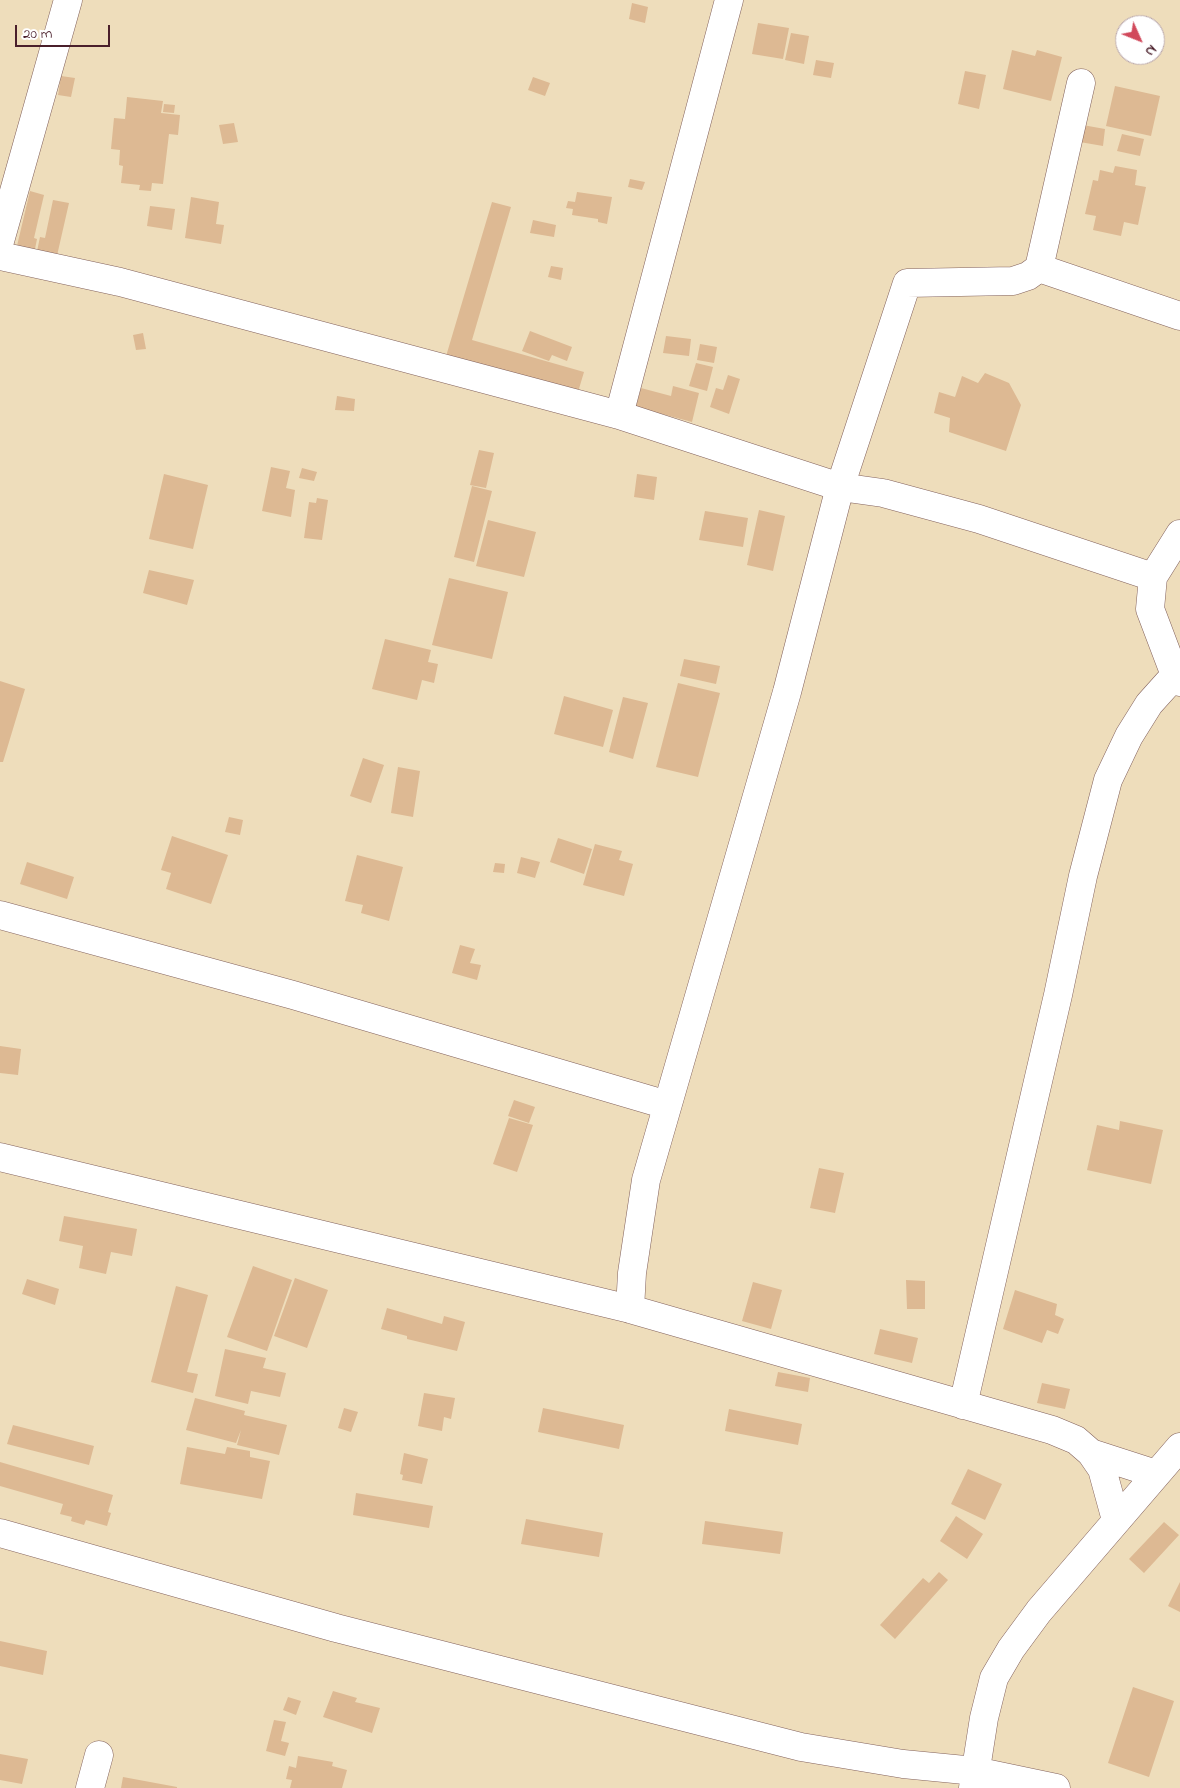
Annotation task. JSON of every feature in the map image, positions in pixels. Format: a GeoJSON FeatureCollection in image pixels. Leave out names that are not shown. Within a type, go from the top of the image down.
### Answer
{"type":"FeatureCollection","features":[{"type":"Feature","properties":{"kind":"street"},"geometry":{"type":"LineString","coordinates":[[0,242],[68,0]]}},
{"type":"Feature","properties":{"kind":"street"},"geometry":{"type":"LineString","coordinates":[[619,415],[729,0]]}},
{"type":"Feature","properties":{"kind":"street"},"geometry":{"type":"LineString","coordinates":[[630,1309],[637,1230],[646,1180],[787,692],[840,487],[907,283],[1013,281],[1028,276],[1039,268],[1081,83]]}},
{"type":"Feature","properties":{"kind":"street"},"geometry":{"type":"LineString","coordinates":[[0,256],[120,282],[619,415],[840,487],[883,492],[978,519],[1153,578]]}},
{"type":"Feature","properties":{"kind":"street"},"geometry":{"type":"LineString","coordinates":[[1039,268],[1180,316]]}},
{"type":"Feature","properties":{"kind":"street"},"geometry":{"type":"LineString","coordinates":[[963,1405],[1058,996],[1083,876],[1108,780],[1129,736],[1150,704],[1178,679],[1150,609],[1153,578],[1180,534]]}},
{"type":"Feature","properties":{"kind":"street"},"geometry":{"type":"LineString","coordinates":[[0,915],[293,995],[667,1105]]}},
{"type":"Feature","properties":{"kind":"street"},"geometry":{"type":"LineString","coordinates":[[0,1157],[630,1309],[1052,1430],[1076,1440],[1091,1453],[1102,1469],[1116,1520]]}},
{"type":"Feature","properties":{"kind":"street"},"geometry":{"type":"LineString","coordinates":[[974,1779],[984,1718],[994,1678],[1011,1649],[1039,1611],[1180,1446]]}},
{"type":"Feature","properties":{"kind":"street"},"geometry":{"type":"LineString","coordinates":[[1091,1453],[1156,1474]]}},
{"type":"Feature","properties":{"kind":"street"},"geometry":{"type":"LineString","coordinates":[[0,1533],[336,1628],[802,1747],[903,1764],[974,1779],[1056,1788]]}},
{"type":"Feature","properties":{"kind":"street"},"geometry":{"type":"LineString","coordinates":[[90,1788],[99,1754]]}},
{"type":"Feature","properties":{"kind":"building"},"geometry":{"type":"Polygon","coordinates":[[[632,3],[648,7],[645,23],[629,19],[632,3]]]}},
{"type":"Feature","properties":{"kind":"building"},"geometry":{"type":"Polygon","coordinates":[[[758,23],[789,28],[783,59],[752,54],[758,23]]]}},
{"type":"Feature","properties":{"kind":"building"},"geometry":{"type":"Polygon","coordinates":[[[791,33],[809,36],[804,64],[785,60],[791,33]]]}},
{"type":"Feature","properties":{"kind":"building"},"geometry":{"type":"Polygon","coordinates":[[[1012,50],[1035,56],[1037,50],[1062,57],[1051,101],[1003,89],[1012,50]]]}},
{"type":"Feature","properties":{"kind":"building"},"geometry":{"type":"Polygon","coordinates":[[[816,60],[834,63],[831,78],[813,75],[816,60]]]}},
{"type":"Feature","properties":{"kind":"building"},"geometry":{"type":"Polygon","coordinates":[[[965,71],[986,75],[979,109],[958,104],[965,71]]]}},
{"type":"Feature","properties":{"kind":"building"},"geometry":{"type":"Polygon","coordinates":[[[61,76],[75,78],[71,97],[58,95],[61,76]]]}},
{"type":"Feature","properties":{"kind":"building"},"geometry":{"type":"Polygon","coordinates":[[[533,77],[550,83],[545,96],[528,90],[533,77]]]}},
{"type":"Feature","properties":{"kind":"building"},"geometry":{"type":"Polygon","coordinates":[[[1115,86],[1160,96],[1151,136],[1106,126],[1115,86]]]}},
{"type":"Feature","properties":{"kind":"building"},"geometry":{"type":"Polygon","coordinates":[[[127,97],[163,101],[161,113],[180,115],[178,135],[169,134],[163,184],[152,183],[151,191],[139,190],[140,185],[121,183],[123,166],[119,165],[120,150],[111,149],[114,118],[125,119],[127,97]]]}},
{"type":"Feature","properties":{"kind":"building"},"geometry":{"type":"Polygon","coordinates":[[[164,104],[175,105],[174,113],[163,112],[164,104]]]}},
{"type":"Feature","properties":{"kind":"building"},"geometry":{"type":"Polygon","coordinates":[[[234,123],[238,142],[223,144],[219,125],[234,123]]]}},
{"type":"Feature","properties":{"kind":"building"},"geometry":{"type":"Polygon","coordinates":[[[1077,124],[1105,129],[1103,146],[1074,141],[1077,124]]]}},
{"type":"Feature","properties":{"kind":"building"},"geometry":{"type":"Polygon","coordinates":[[[1122,134],[1144,139],[1140,156],[1117,151],[1122,134]]]}},
{"type":"Feature","properties":{"kind":"building"},"geometry":{"type":"Polygon","coordinates":[[[1115,166],[1137,170],[1135,185],[1146,187],[1138,225],[1124,222],[1121,236],[1093,230],[1096,216],[1085,214],[1093,180],[1098,181],[1100,170],[1113,173],[1115,166]]]}},
{"type":"Feature","properties":{"kind":"building"},"geometry":{"type":"Polygon","coordinates":[[[630,179],[645,182],[642,190],[628,187],[630,179]]]}},
{"type":"Feature","properties":{"kind":"building"},"geometry":{"type":"Polygon","coordinates":[[[30,191],[44,195],[34,238],[37,239],[34,254],[16,250],[30,191]]]}},
{"type":"Feature","properties":{"kind":"building"},"geometry":{"type":"Polygon","coordinates":[[[577,192],[612,197],[607,224],[598,222],[598,219],[572,215],[573,209],[566,208],[568,201],[575,202],[577,192]]]}},
{"type":"Feature","properties":{"kind":"building"},"geometry":{"type":"Polygon","coordinates":[[[191,197],[219,202],[216,224],[224,225],[221,244],[185,238],[191,197]]]}},
{"type":"Feature","properties":{"kind":"building"},"geometry":{"type":"Polygon","coordinates":[[[53,200],[69,203],[56,260],[36,256],[40,237],[45,238],[53,200]]]}},
{"type":"Feature","properties":{"kind":"building"},"geometry":{"type":"Polygon","coordinates":[[[492,202],[511,207],[472,340],[584,372],[575,402],[444,363],[492,202]]]}},
{"type":"Feature","properties":{"kind":"building"},"geometry":{"type":"Polygon","coordinates":[[[150,206],[175,209],[172,230],[147,226],[150,206]]]}},
{"type":"Feature","properties":{"kind":"building"},"geometry":{"type":"Polygon","coordinates":[[[533,220],[556,225],[554,237],[530,233],[533,220]]]}},
{"type":"Feature","properties":{"kind":"building"},"geometry":{"type":"Polygon","coordinates":[[[551,266],[563,268],[561,280],[548,277],[551,266]]]}},
{"type":"Feature","properties":{"kind":"building"},"geometry":{"type":"Polygon","coordinates":[[[530,331],[572,347],[567,361],[552,355],[549,361],[522,351],[530,331]]]}},
{"type":"Feature","properties":{"kind":"building"},"geometry":{"type":"Polygon","coordinates":[[[143,333],[146,349],[136,350],[133,335],[143,333]]]}},
{"type":"Feature","properties":{"kind":"building"},"geometry":{"type":"Polygon","coordinates":[[[666,336],[691,339],[689,356],[663,353],[666,336]]]}},
{"type":"Feature","properties":{"kind":"building"},"geometry":{"type":"Polygon","coordinates":[[[700,344],[717,347],[714,363],[697,360],[700,344]]]}},
{"type":"Feature","properties":{"kind":"building"},"geometry":{"type":"Polygon","coordinates":[[[696,363],[713,367],[707,391],[689,386],[696,363]]]}},
{"type":"Feature","properties":{"kind":"building"},"geometry":{"type":"Polygon","coordinates":[[[985,373],[1009,383],[1021,405],[1006,451],[949,432],[950,418],[934,413],[939,392],[955,397],[962,376],[978,383],[985,373]]]}},
{"type":"Feature","properties":{"kind":"building"},"geometry":{"type":"Polygon","coordinates":[[[728,375],[740,379],[729,414],[710,407],[716,388],[723,390],[728,375]]]}},
{"type":"Feature","properties":{"kind":"building"},"geometry":{"type":"Polygon","coordinates":[[[673,386],[699,393],[692,422],[636,407],[641,388],[671,396],[673,386]]]}},
{"type":"Feature","properties":{"kind":"building"},"geometry":{"type":"Polygon","coordinates":[[[337,396],[355,399],[354,411],[335,410],[337,396]]]}},
{"type":"Feature","properties":{"kind":"building"},"geometry":{"type":"Polygon","coordinates":[[[479,450],[494,453],[486,488],[470,485],[479,450]]]}},
{"type":"Feature","properties":{"kind":"building"},"geometry":{"type":"Polygon","coordinates":[[[271,467],[290,471],[286,488],[295,490],[291,517],[262,511],[271,467]]]}},
{"type":"Feature","properties":{"kind":"building"},"geometry":{"type":"Polygon","coordinates":[[[302,468],[317,472],[314,481],[299,478],[302,468]]]}},
{"type":"Feature","properties":{"kind":"building"},"geometry":{"type":"Polygon","coordinates":[[[164,474],[208,485],[193,549],[149,539],[164,474]]]}},
{"type":"Feature","properties":{"kind":"building"},"geometry":{"type":"Polygon","coordinates":[[[637,474],[657,477],[654,500],[634,497],[637,474]]]}},
{"type":"Feature","properties":{"kind":"building"},"geometry":{"type":"Polygon","coordinates":[[[472,486],[492,491],[474,562],[454,557],[472,486]]]}},
{"type":"Feature","properties":{"kind":"building"},"geometry":{"type":"Polygon","coordinates":[[[317,498],[328,500],[322,540],[304,538],[309,502],[316,503],[317,498]]]}},
{"type":"Feature","properties":{"kind":"building"},"geometry":{"type":"Polygon","coordinates":[[[759,510],[785,516],[773,571],[747,565],[759,510]]]}},
{"type":"Feature","properties":{"kind":"building"},"geometry":{"type":"Polygon","coordinates":[[[705,511],[748,518],[743,547],[699,540],[705,511]]]}},
{"type":"Feature","properties":{"kind":"building"},"geometry":{"type":"Polygon","coordinates":[[[488,520],[536,532],[524,577],[476,566],[488,520]]]}},
{"type":"Feature","properties":{"kind":"building"},"geometry":{"type":"Polygon","coordinates":[[[149,570],[194,580],[187,605],[143,593],[149,570]]]}},
{"type":"Feature","properties":{"kind":"building"},"geometry":{"type":"Polygon","coordinates":[[[449,578],[508,592],[492,659],[432,645],[449,578]]]}},
{"type":"Feature","properties":{"kind":"building"},"geometry":{"type":"Polygon","coordinates":[[[385,639],[431,650],[428,662],[438,664],[434,683],[422,680],[417,700],[372,689],[385,639]]]}},
{"type":"Feature","properties":{"kind":"building"},"geometry":{"type":"Polygon","coordinates":[[[684,659],[720,666],[716,684],[680,676],[684,659]]]}},
{"type":"Feature","properties":{"kind":"building"},"geometry":{"type":"Polygon","coordinates":[[[0,681],[25,689],[3,762],[0,762],[0,681]]]}},
{"type":"Feature","properties":{"kind":"building"},"geometry":{"type":"Polygon","coordinates":[[[678,683],[720,693],[698,777],[656,767],[678,683]]]}},
{"type":"Feature","properties":{"kind":"building"},"geometry":{"type":"Polygon","coordinates":[[[564,696],[613,710],[603,747],[554,734],[564,696]]]}},
{"type":"Feature","properties":{"kind":"building"},"geometry":{"type":"Polygon","coordinates":[[[623,697],[648,703],[633,759],[609,752],[623,697]]]}},
{"type":"Feature","properties":{"kind":"building"},"geometry":{"type":"Polygon","coordinates":[[[363,758],[384,765],[371,803],[350,796],[363,758]]]}},
{"type":"Feature","properties":{"kind":"building"},"geometry":{"type":"Polygon","coordinates":[[[398,767],[420,771],[413,817],[391,813],[398,767]]]}},
{"type":"Feature","properties":{"kind":"building"},"geometry":{"type":"Polygon","coordinates":[[[229,817],[243,820],[240,835],[225,832],[229,817]]]}},
{"type":"Feature","properties":{"kind":"building"},"geometry":{"type":"Polygon","coordinates":[[[172,836],[228,855],[211,904],[166,889],[171,873],[161,870],[172,836]]]}},
{"type":"Feature","properties":{"kind":"building"},"geometry":{"type":"Polygon","coordinates":[[[558,838],[592,849],[584,874],[550,862],[558,838]]]}},
{"type":"Feature","properties":{"kind":"building"},"geometry":{"type":"Polygon","coordinates":[[[595,844],[622,851],[619,860],[633,864],[624,896],[583,885],[595,844]]]}},
{"type":"Feature","properties":{"kind":"building"},"geometry":{"type":"Polygon","coordinates":[[[357,855],[403,867],[389,921],[361,913],[363,905],[345,901],[357,855]]]}},
{"type":"Feature","properties":{"kind":"building"},"geometry":{"type":"Polygon","coordinates":[[[521,857],[540,862],[535,878],[517,873],[521,857]]]}},
{"type":"Feature","properties":{"kind":"building"},"geometry":{"type":"Polygon","coordinates":[[[27,862],[74,877],[67,899],[20,884],[27,862]]]}},
{"type":"Feature","properties":{"kind":"building"},"geometry":{"type":"Polygon","coordinates":[[[495,863],[505,864],[504,873],[493,872],[495,863]]]}},
{"type":"Feature","properties":{"kind":"building"},"geometry":{"type":"Polygon","coordinates":[[[460,945],[475,949],[470,963],[481,965],[477,980],[452,973],[460,945]]]}},
{"type":"Feature","properties":{"kind":"building"},"geometry":{"type":"Polygon","coordinates":[[[0,1046],[21,1049],[18,1075],[0,1073],[0,1046]]]}},
{"type":"Feature","properties":{"kind":"building"},"geometry":{"type":"Polygon","coordinates":[[[514,1100],[535,1107],[529,1123],[508,1116],[514,1100]]]}},
{"type":"Feature","properties":{"kind":"building"},"geometry":{"type":"Polygon","coordinates":[[[509,1118],[533,1125],[517,1172],[493,1164],[509,1118]]]}},
{"type":"Feature","properties":{"kind":"building"},"geometry":{"type":"Polygon","coordinates":[[[1120,1121],[1163,1130],[1151,1184],[1087,1170],[1097,1125],[1119,1130],[1120,1121]]]}},
{"type":"Feature","properties":{"kind":"building"},"geometry":{"type":"Polygon","coordinates":[[[819,1168],[844,1173],[835,1213],[810,1208],[819,1168]]]}},
{"type":"Feature","properties":{"kind":"building"},"geometry":{"type":"Polygon","coordinates":[[[64,1216],[137,1229],[132,1256],[111,1252],[106,1274],[79,1268],[83,1246],[59,1241],[64,1216]]]}},
{"type":"Feature","properties":{"kind":"building"},"geometry":{"type":"Polygon","coordinates":[[[253,1266],[292,1280],[267,1351],[227,1337],[253,1266]]]}},
{"type":"Feature","properties":{"kind":"building"},"geometry":{"type":"Polygon","coordinates":[[[295,1278],[328,1290],[307,1348],[274,1336],[295,1278]]]}},
{"type":"Feature","properties":{"kind":"building"},"geometry":{"type":"Polygon","coordinates":[[[27,1279],[59,1289],[55,1305],[22,1294],[27,1279]]]}},
{"type":"Feature","properties":{"kind":"building"},"geometry":{"type":"Polygon","coordinates":[[[906,1280],[925,1281],[925,1309],[907,1309],[906,1280]]]}},
{"type":"Feature","properties":{"kind":"building"},"geometry":{"type":"Polygon","coordinates":[[[753,1282],[782,1290],[771,1329],[742,1321],[753,1282]]]}},
{"type":"Feature","properties":{"kind":"building"},"geometry":{"type":"Polygon","coordinates":[[[176,1286],[208,1295],[187,1372],[198,1374],[193,1393],[151,1382],[176,1286]]]}},
{"type":"Feature","properties":{"kind":"building"},"geometry":{"type":"Polygon","coordinates":[[[1015,1290],[1057,1304],[1055,1315],[1064,1319],[1058,1334],[1047,1330],[1042,1343],[1003,1329],[1015,1290]]]}},
{"type":"Feature","properties":{"kind":"building"},"geometry":{"type":"Polygon","coordinates":[[[387,1308],[442,1324],[444,1316],[465,1322],[457,1351],[407,1339],[407,1336],[381,1329],[387,1308]]]}},
{"type":"Feature","properties":{"kind":"building"},"geometry":{"type":"Polygon","coordinates":[[[880,1329],[918,1338],[912,1363],[874,1354],[880,1329]]]}},
{"type":"Feature","properties":{"kind":"building"},"geometry":{"type":"Polygon","coordinates":[[[225,1349],[266,1358],[263,1368],[286,1373],[280,1397],[251,1391],[248,1404],[215,1396],[225,1349]]]}},
{"type":"Feature","properties":{"kind":"building"},"geometry":{"type":"Polygon","coordinates":[[[778,1372],[810,1378],[808,1392],[775,1386],[778,1372]]]}},
{"type":"Feature","properties":{"kind":"building"},"geometry":{"type":"Polygon","coordinates":[[[1042,1383],[1070,1389],[1065,1409],[1037,1403],[1042,1383]]]}},
{"type":"Feature","properties":{"kind":"building"},"geometry":{"type":"Polygon","coordinates":[[[424,1393],[455,1398],[451,1419],[444,1417],[442,1431],[418,1426],[424,1393]]]}},
{"type":"Feature","properties":{"kind":"building"},"geometry":{"type":"Polygon","coordinates":[[[195,1398],[245,1411],[244,1415],[287,1425],[279,1455],[237,1445],[241,1430],[236,1443],[186,1430],[195,1398]]]}},
{"type":"Feature","properties":{"kind":"building"},"geometry":{"type":"Polygon","coordinates":[[[344,1408],[358,1412],[351,1432],[338,1428],[344,1408]]]}},
{"type":"Feature","properties":{"kind":"building"},"geometry":{"type":"Polygon","coordinates":[[[543,1408],[624,1425],[619,1449],[538,1432],[543,1408]]]}},
{"type":"Feature","properties":{"kind":"building"},"geometry":{"type":"Polygon","coordinates":[[[729,1409],[802,1424],[798,1445],[725,1431],[729,1409]]]}},
{"type":"Feature","properties":{"kind":"building"},"geometry":{"type":"Polygon","coordinates":[[[13,1425],[94,1446],[89,1465],[7,1444],[13,1425]]]}},
{"type":"Feature","properties":{"kind":"building"},"geometry":{"type":"Polygon","coordinates":[[[187,1447],[225,1454],[227,1447],[250,1451],[250,1457],[270,1461],[262,1499],[180,1484],[187,1447]]]}},
{"type":"Feature","properties":{"kind":"building"},"geometry":{"type":"Polygon","coordinates":[[[404,1453],[428,1459],[422,1484],[402,1480],[403,1475],[400,1474],[404,1453]]]}},
{"type":"Feature","properties":{"kind":"building"},"geometry":{"type":"Polygon","coordinates":[[[0,1462],[113,1495],[108,1512],[111,1513],[107,1526],[86,1520],[84,1525],[71,1521],[72,1517],[60,1514],[63,1504],[0,1486],[0,1462]]]}},
{"type":"Feature","properties":{"kind":"building"},"geometry":{"type":"Polygon","coordinates":[[[968,1469],[1002,1484],[985,1520],[951,1504],[968,1469]]]}},
{"type":"Feature","properties":{"kind":"building"},"geometry":{"type":"Polygon","coordinates":[[[356,1493],[433,1506],[429,1528],[353,1515],[356,1493]]]}},
{"type":"Feature","properties":{"kind":"building"},"geometry":{"type":"Polygon","coordinates":[[[956,1516],[983,1534],[967,1559],[940,1541],[956,1516]]]}},
{"type":"Feature","properties":{"kind":"building"},"geometry":{"type":"Polygon","coordinates":[[[526,1519],[603,1533],[599,1557],[521,1544],[526,1519]]]}},
{"type":"Feature","properties":{"kind":"building"},"geometry":{"type":"Polygon","coordinates":[[[705,1521],[783,1532],[780,1554],[702,1544],[705,1521]]]}},
{"type":"Feature","properties":{"kind":"building"},"geometry":{"type":"Polygon","coordinates":[[[1164,1522],[1179,1535],[1144,1573],[1129,1559],[1164,1522]]]}},
{"type":"Feature","properties":{"kind":"building"},"geometry":{"type":"Polygon","coordinates":[[[939,1572],[948,1580],[895,1639],[880,1625],[923,1578],[929,1583],[939,1572]]]}},
{"type":"Feature","properties":{"kind":"building"},"geometry":{"type":"Polygon","coordinates":[[[1180,1582],[1180,1612],[1168,1606],[1180,1582]]]}},
{"type":"Feature","properties":{"kind":"building"},"geometry":{"type":"Polygon","coordinates":[[[0,1641],[47,1651],[43,1675],[0,1666],[0,1641]]]}},
{"type":"Feature","properties":{"kind":"building"},"geometry":{"type":"Polygon","coordinates":[[[1133,1687],[1174,1701],[1149,1777],[1108,1763],[1133,1687]]]}},
{"type":"Feature","properties":{"kind":"building"},"geometry":{"type":"Polygon","coordinates":[[[333,1691],[357,1698],[355,1702],[380,1708],[372,1733],[323,1717],[333,1691]]]}},
{"type":"Feature","properties":{"kind":"building"},"geometry":{"type":"Polygon","coordinates":[[[288,1697],[301,1701],[296,1715],[283,1710],[288,1697]]]}},
{"type":"Feature","properties":{"kind":"building"},"geometry":{"type":"Polygon","coordinates":[[[274,1720],[286,1722],[281,1741],[289,1743],[285,1756],[266,1751],[274,1720]]]}},
{"type":"Feature","properties":{"kind":"building"},"geometry":{"type":"Polygon","coordinates":[[[0,1754],[28,1759],[22,1784],[0,1780],[0,1754]]]}},
{"type":"Feature","properties":{"kind":"building"},"geometry":{"type":"Polygon","coordinates":[[[298,1756],[333,1762],[332,1766],[347,1770],[342,1788],[290,1788],[292,1780],[286,1779],[289,1766],[296,1768],[298,1756]]]}},
{"type":"Feature","properties":{"kind":"building"},"geometry":{"type":"Polygon","coordinates":[[[123,1777],[177,1787],[177,1788],[121,1788],[123,1777]]]}}]}
